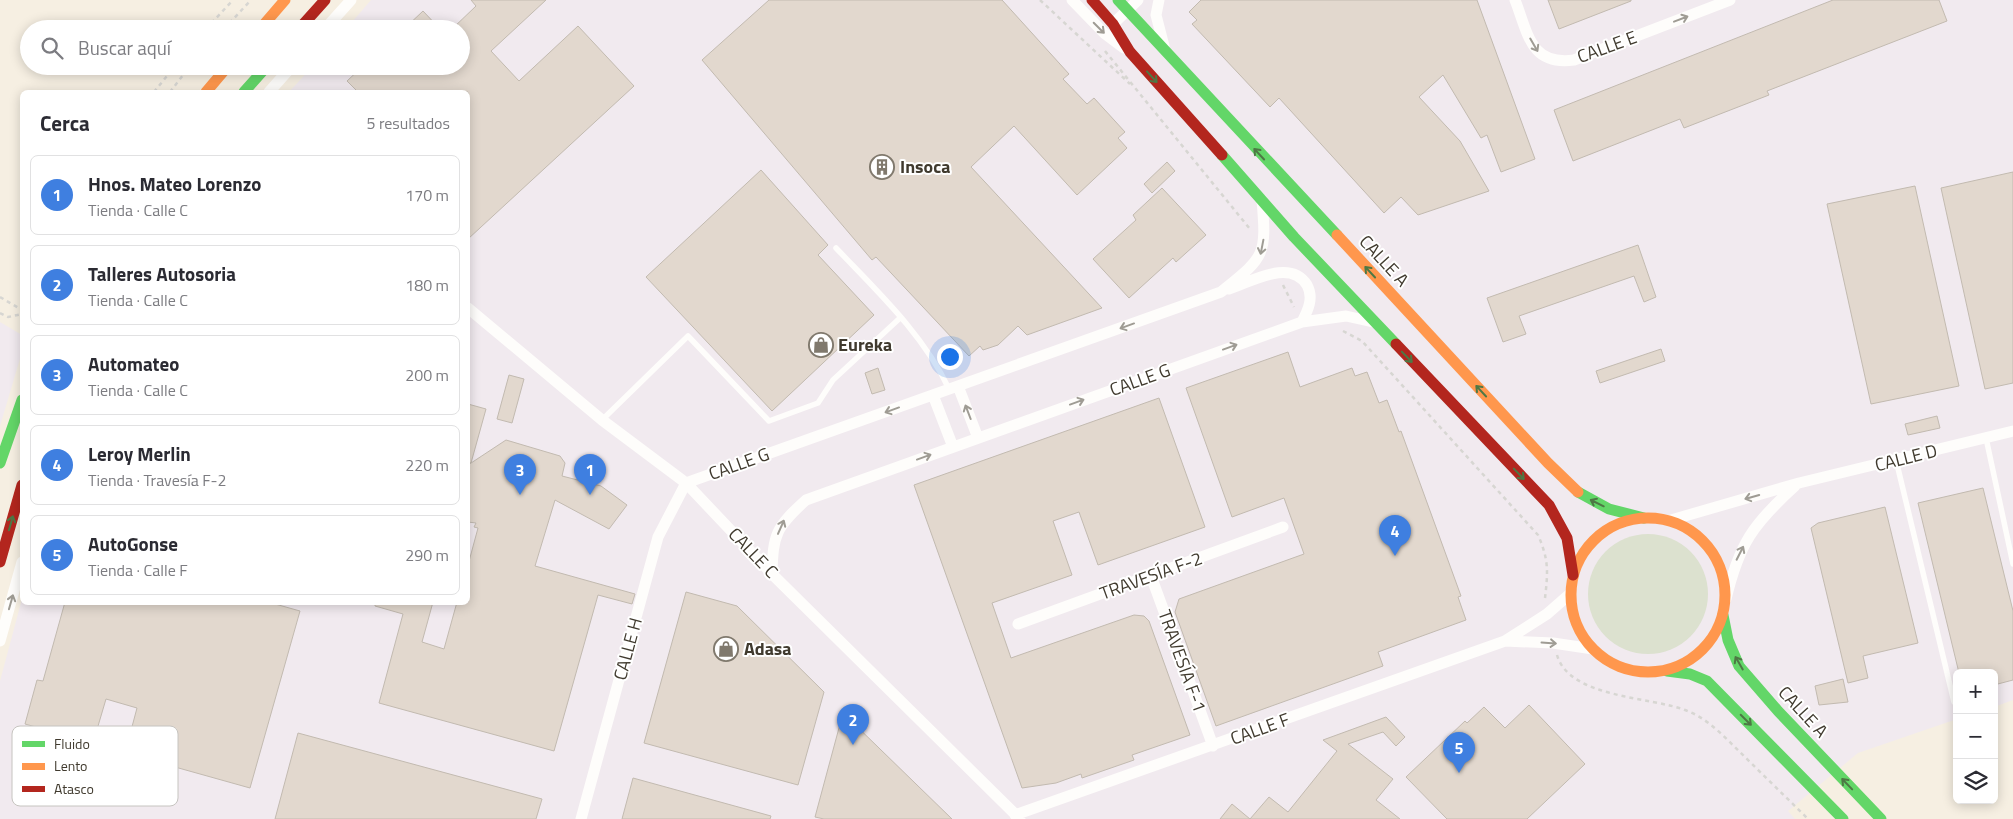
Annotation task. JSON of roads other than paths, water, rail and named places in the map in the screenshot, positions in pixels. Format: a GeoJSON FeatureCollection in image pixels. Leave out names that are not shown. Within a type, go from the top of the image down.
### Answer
{"type":"FeatureCollection","features":[{"type":"Feature","properties":{"kind":"main road"},"geometry":{"type":"LineString","coordinates":[[268,20],[285,0]]}},
{"type":"Feature","properties":{"kind":"main road"},"geometry":{"type":"LineString","coordinates":[[307,20],[326,0]]}},
{"type":"Feature","properties":{"kind":"main road"},"geometry":{"type":"LineString","coordinates":[[1092,0],[1112,24],[1130,52],[1262,198],[1294,237],[1549,505],[1566,531],[1572,550],[1572,611],[1578,628],[1593,649],[1613,664],[1637,672],[1662,671],[1690,674],[1707,681],[1843,819]]}},
{"type":"Feature","properties":{"kind":"main road","name":"CALLE A"},"geometry":{"type":"LineString","coordinates":[[1118,0],[1548,463],[1582,496],[1609,509],[1644,518]]}},
{"type":"Feature","properties":{"kind":"main road"},"geometry":{"type":"LineString","coordinates":[[208,90],[220,75]]}},
{"type":"Feature","properties":{"kind":"main road"},"geometry":{"type":"LineString","coordinates":[[246,90],[258,75]]}},
{"type":"Feature","properties":{"kind":"main road"},"geometry":{"type":"LineString","coordinates":[[0,463],[20,406]]}},
{"type":"Feature","properties":{"kind":"main road"},"geometry":{"type":"LineString","coordinates":[[0,562],[20,492]]}},
{"type":"Feature","properties":{"kind":"main road"},"geometry":{"type":"LineString","coordinates":[[1573,575],[1583,553],[1599,535],[1620,523],[1644,518],[1671,520],[1694,531],[1711,549],[1723,573],[1726,599],[1720,624],[1707,646],[1687,662],[1662,671]]}},
{"type":"Feature","properties":{"kind":"main road","name":"CALLE A"},"geometry":{"type":"LineString","coordinates":[[1723,614],[1728,640],[1739,666],[1778,711],[1881,819]]}},
{"type":"Feature","properties":{"kind":"street"},"geometry":{"type":"LineString","coordinates":[[333,20],[351,0]]}},
{"type":"Feature","properties":{"kind":"street"},"geometry":{"type":"LineString","coordinates":[[1072,0],[1104,33],[1130,52]]}},
{"type":"Feature","properties":{"kind":"street"},"geometry":{"type":"LineString","coordinates":[[1112,24],[1138,0]]}},
{"type":"Feature","properties":{"kind":"street"},"geometry":{"type":"LineString","coordinates":[[1158,0],[1156,15],[1158,31],[1167,54]]}},
{"type":"Feature","properties":{"kind":"street","name":"CALLE E"},"geometry":{"type":"LineString","coordinates":[[1515,0],[1534,48],[1544,57],[1559,62],[1574,60],[1730,0]]}},
{"type":"Feature","properties":{"kind":"street"},"geometry":{"type":"LineString","coordinates":[[271,90],[284,75]]}},
{"type":"Feature","properties":{"kind":"street","name":"CALLE G"},"geometry":{"type":"LineString","coordinates":[[1221,292],[1255,264],[1263,246],[1262,198]]}},
{"type":"Feature","properties":{"kind":"street","name":"CALLE G"},"geometry":{"type":"LineString","coordinates":[[686,483],[1277,273],[1291,271],[1300,277],[1307,286],[1311,297],[1309,309],[1302,322]]}},
{"type":"Feature","properties":{"kind":"street","name":"CALLE C"},"geometry":{"type":"LineString","coordinates":[[470,310],[602,420],[686,483],[772,574],[1016,818]]}},
{"type":"Feature","properties":{"kind":"street","name":"CALLE G"},"geometry":{"type":"LineString","coordinates":[[772,574],[773,548],[783,521],[806,500],[1302,322],[1346,316],[1373,322]]}},
{"type":"Feature","properties":{"kind":"street"},"geometry":{"type":"LineString","coordinates":[[953,388],[978,438]]}},
{"type":"Feature","properties":{"kind":"street"},"geometry":{"type":"LineString","coordinates":[[933,395],[953,447]]}},
{"type":"Feature","properties":{"kind":"street","name":"CALLE D"},"geometry":{"type":"LineString","coordinates":[[1671,520],[1798,483],[2013,431]]}},
{"type":"Feature","properties":{"kind":"street","name":"CALLE H"},"geometry":{"type":"LineString","coordinates":[[581,819],[658,537],[686,483]]}},
{"type":"Feature","properties":{"kind":"street","name":"CALLE D"},"geometry":{"type":"LineString","coordinates":[[1726,599],[1734,564],[1752,531],[1775,504],[1798,483]]}},
{"type":"Feature","properties":{"kind":"street","name":"TRAVESÍA F-2"},"geometry":{"type":"LineString","coordinates":[[1018,624],[1283,527]]}},
{"type":"Feature","properties":{"kind":"street"},"geometry":{"type":"LineString","coordinates":[[0,641],[20,569]]}},
{"type":"Feature","properties":{"kind":"street","name":"TRAVESÍA F-1"},"geometry":{"type":"LineString","coordinates":[[1151,576],[1213,746]]}},
{"type":"Feature","properties":{"kind":"street","name":"CALLE F"},"geometry":{"type":"LineString","coordinates":[[1016,818],[1505,641],[1547,614],[1571,593]]}},
{"type":"Feature","properties":{"kind":"street","name":"CALLE F"},"geometry":{"type":"LineString","coordinates":[[1505,641],[1553,643],[1593,649]]}},
{"type":"Feature","properties":{"kind":"lane"},"geometry":{"type":"LineString","coordinates":[[836,248],[937,362],[953,388]]}},
{"type":"Feature","properties":{"kind":"lane"},"geometry":{"type":"LineString","coordinates":[[602,420],[688,336],[768,421],[818,403],[833,380],[900,318]]}},
{"type":"Feature","properties":{"kind":"lane"},"geometry":{"type":"LineString","coordinates":[[1986,438],[2013,564]]}},
{"type":"Feature","properties":{"kind":"lane"},"geometry":{"type":"LineString","coordinates":[[1896,460],[1953,698]]}},
{"type":"Feature","properties":{"kind":"place","name":"Insoca"},"geometry":{"type":"Point","coordinates":[882,167]}},
{"type":"Feature","properties":{"kind":"place","name":"Eureka"},"geometry":{"type":"Point","coordinates":[821,345]}},
{"type":"Feature","properties":{"kind":"place","name":"Automateo"},"geometry":{"type":"Point","coordinates":[520,495]}},
{"type":"Feature","properties":{"kind":"place","name":"Hnos. Mateo Lorenzo"},"geometry":{"type":"Point","coordinates":[590,495]}},
{"type":"Feature","properties":{"kind":"place","name":"Leroy Merlin"},"geometry":{"type":"Point","coordinates":[1395,556]}},
{"type":"Feature","properties":{"kind":"place","name":"Adasa"},"geometry":{"type":"Point","coordinates":[726,649]}},
{"type":"Feature","properties":{"kind":"place","name":"Talleres Autosoria"},"geometry":{"type":"Point","coordinates":[853,745]}},
{"type":"Feature","properties":{"kind":"place","name":"AutoGonse"},"geometry":{"type":"Point","coordinates":[1459,773]}}]}
